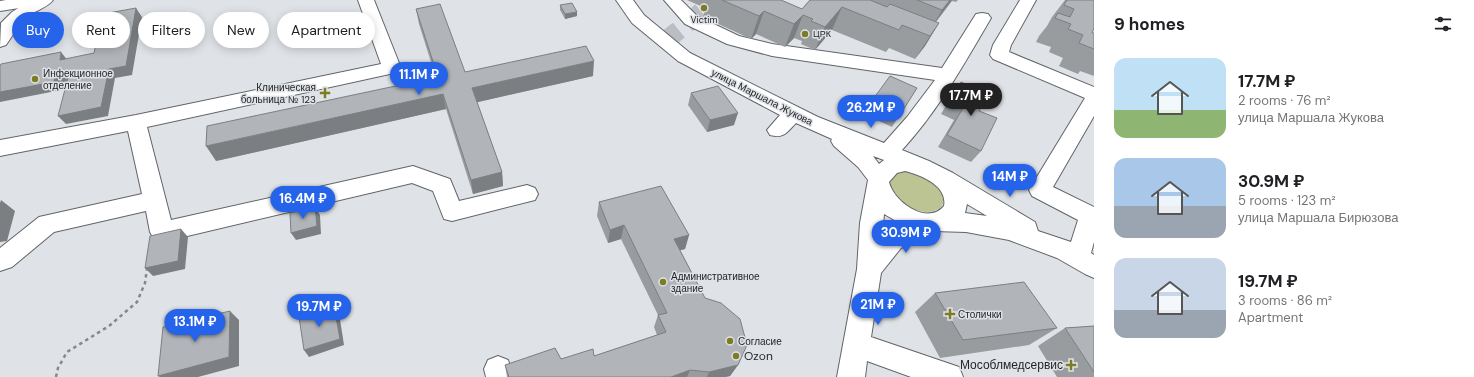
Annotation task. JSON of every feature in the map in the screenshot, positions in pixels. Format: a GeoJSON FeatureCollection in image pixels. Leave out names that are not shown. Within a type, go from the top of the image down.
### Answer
{"type":"FeatureCollection","features":[{"type":"Feature","properties":{"kind":"street"},"geometry":{"type":"LineString","coordinates":[[0,6],[39,0]]}},
{"type":"Feature","properties":{"kind":"street"},"geometry":{"type":"LineString","coordinates":[[1,33],[25,10],[45,0]]}},
{"type":"Feature","properties":{"kind":"street"},"geometry":{"type":"LineString","coordinates":[[0,148],[136,122],[392,68],[366,0]]}},
{"type":"Feature","properties":{"kind":"street","name":"улица Маршала Жукова"},"geometry":{"type":"LineString","coordinates":[[624,0],[638,19],[684,57],[811,122],[919,166]]}},
{"type":"Feature","properties":{"kind":"street"},"geometry":{"type":"LineString","coordinates":[[672,0],[691,20],[734,40],[772,50],[947,75]]}},
{"type":"Feature","properties":{"kind":"street"},"geometry":{"type":"LineString","coordinates":[[1028,0],[1002,45],[999,55],[1094,94]]}},
{"type":"Feature","properties":{"kind":"street"},"geometry":{"type":"LineString","coordinates":[[887,153],[910,127],[947,75],[982,18]]}},
{"type":"Feature","properties":{"kind":"street"},"geometry":{"type":"LineString","coordinates":[[1078,258],[1092,214],[1040,190],[1087,126],[1094,99]]}},
{"type":"Feature","properties":{"kind":"street"},"geometry":{"type":"LineString","coordinates":[[777,130],[793,113]]}},
{"type":"Feature","properties":{"kind":"street"},"geometry":{"type":"LineString","coordinates":[[136,122],[162,232],[413,174],[442,185],[452,212],[527,194]]}},
{"type":"Feature","properties":{"kind":"street"},"geometry":{"type":"LineString","coordinates":[[811,122],[855,152],[870,166],[878,180],[879,189],[883,197],[894,208],[909,217],[936,222],[989,226],[1016,233],[1078,258]]}},
{"type":"Feature","properties":{"kind":"street"},"geometry":{"type":"LineString","coordinates":[[851,377],[868,269],[871,223],[878,180],[881,172],[893,165],[901,164],[919,166],[939,176],[1078,258]]}},
{"type":"Feature","properties":{"kind":"street"},"geometry":{"type":"LineString","coordinates":[[868,269],[893,241],[936,222],[949,218],[954,213],[957,206],[957,198],[953,190],[939,176]]}},
{"type":"Feature","properties":{"kind":"street"},"geometry":{"type":"LineString","coordinates":[[0,261],[4,260],[47,224],[155,200]]}},
{"type":"Feature","properties":{"kind":"street"},"geometry":{"type":"LineString","coordinates":[[856,345],[949,377]]}},
{"type":"Feature","properties":{"kind":"path"},"geometry":{"type":"LineString","coordinates":[[56,377],[58,368],[67,352],[109,326],[137,302],[145,283],[148,260]]}},
{"type":"Feature","properties":{"kind":"green space"},"geometry":{"type":"Polygon","coordinates":[[[901,172],[919,174],[931,180],[938,186],[943,194],[944,198],[942,206],[934,211],[925,212],[915,210],[897,199],[892,192],[890,185],[892,178],[901,172]]]}},
{"type":"Feature","properties":{"kind":"building"},"geometry":{"type":"Polygon","coordinates":[[[722,0],[781,0],[802,9],[810,0],[870,0],[887,7],[890,4],[939,23],[930,36],[902,25],[899,30],[842,7],[825,27],[811,21],[813,19],[803,15],[794,24],[764,11],[759,16],[722,0]]]}},
{"type":"Feature","properties":{"kind":"building"},"geometry":{"type":"Polygon","coordinates":[[[917,0],[950,0],[942,10],[917,0]]]}},
{"type":"Feature","properties":{"kind":"building"},"geometry":{"type":"Polygon","coordinates":[[[1067,0],[1094,0],[1094,28],[1092,33],[1094,33],[1094,49],[1079,43],[1083,35],[1068,29],[1071,24],[1055,18],[1058,13],[1070,17],[1074,9],[1064,5],[1067,0]]]}},
{"type":"Feature","properties":{"kind":"building"},"geometry":{"type":"Polygon","coordinates":[[[572,3],[577,12],[565,14],[560,5],[572,3]]]}},
{"type":"Feature","properties":{"kind":"building"},"geometry":{"type":"Polygon","coordinates":[[[440,4],[465,72],[586,46],[594,61],[472,88],[502,172],[471,180],[443,94],[206,146],[207,126],[438,77],[416,9],[440,4]]]}},
{"type":"Feature","properties":{"kind":"building"},"geometry":{"type":"Polygon","coordinates":[[[136,8],[130,43],[130,12],[114,12],[136,8]]]}},
{"type":"Feature","properties":{"kind":"building"},"geometry":{"type":"Polygon","coordinates":[[[95,48],[129,48],[126,66],[109,69],[101,107],[58,116],[69,74],[55,77],[54,82],[0,92],[1,64],[61,52],[60,60],[94,53],[95,48]]]}},
{"type":"Feature","properties":{"kind":"building"},"geometry":{"type":"Polygon","coordinates":[[[890,76],[917,88],[900,115],[871,102],[890,76]]]}},
{"type":"Feature","properties":{"kind":"building"},"geometry":{"type":"Polygon","coordinates":[[[961,82],[989,94],[979,111],[997,118],[981,151],[947,135],[963,108],[949,102],[961,82]]]}},
{"type":"Feature","properties":{"kind":"building"},"geometry":{"type":"Polygon","coordinates":[[[718,86],[738,113],[710,120],[691,93],[718,86]]]}},
{"type":"Feature","properties":{"kind":"building","name":"Административное здание"},"geometry":{"type":"Polygon","coordinates":[[[661,186],[689,235],[674,239],[705,298],[721,303],[740,319],[747,345],[738,365],[709,372],[690,370],[671,377],[509,377],[505,365],[555,348],[561,359],[593,349],[594,356],[666,332],[658,315],[667,313],[624,225],[610,230],[599,202],[661,186]]]}},
{"type":"Feature","properties":{"kind":"building"},"geometry":{"type":"Polygon","coordinates":[[[315,207],[317,226],[291,233],[290,213],[315,207]]]}},
{"type":"Feature","properties":{"kind":"building"},"geometry":{"type":"Polygon","coordinates":[[[181,229],[178,261],[145,268],[150,236],[181,229]]]}},
{"type":"Feature","properties":{"kind":"building"},"geometry":{"type":"Polygon","coordinates":[[[1024,282],[1057,328],[963,340],[935,293],[1024,282]]]}},
{"type":"Feature","properties":{"kind":"building"},"geometry":{"type":"Polygon","coordinates":[[[334,306],[340,339],[304,350],[299,317],[334,306]]]}},
{"type":"Feature","properties":{"kind":"building"},"geometry":{"type":"Polygon","coordinates":[[[230,311],[229,357],[158,376],[163,327],[230,311]]]}},
{"type":"Feature","properties":{"kind":"building"},"geometry":{"type":"Polygon","coordinates":[[[1094,326],[1094,372],[1065,328],[1094,326]]]}},
{"type":"Feature","properties":{"kind":"tunnel"},"geometry":{"type":"LineString","coordinates":[[664,42],[716,0]]}},
{"type":"Feature","properties":{"kind":"place","name":"Victim"},"geometry":{"type":"Point","coordinates":[704,8]}},
{"type":"Feature","properties":{"kind":"place","name":"ЦРК"},"geometry":{"type":"Point","coordinates":[805,34]}},
{"type":"Feature","properties":{"kind":"place","name":"Инфекционное отделение"},"geometry":{"type":"Point","coordinates":[35,79]}},
{"type":"Feature","properties":{"kind":"place","name":"Клиническая больница № 123"},"geometry":{"type":"Point","coordinates":[325,93]}},
{"type":"Feature","properties":{"kind":"place","name":"Административное здание"},"geometry":{"type":"Point","coordinates":[663,282]}},
{"type":"Feature","properties":{"kind":"place","name":"Столички"},"geometry":{"type":"Point","coordinates":[950,314]}},
{"type":"Feature","properties":{"kind":"place","name":"Согласие"},"geometry":{"type":"Point","coordinates":[730,341]}},
{"type":"Feature","properties":{"kind":"place","name":"Ozon"},"geometry":{"type":"Point","coordinates":[736,356]}},
{"type":"Feature","properties":{"kind":"place","name":"Мособлмедсервис"},"geometry":{"type":"Point","coordinates":[1071,365]}}]}
